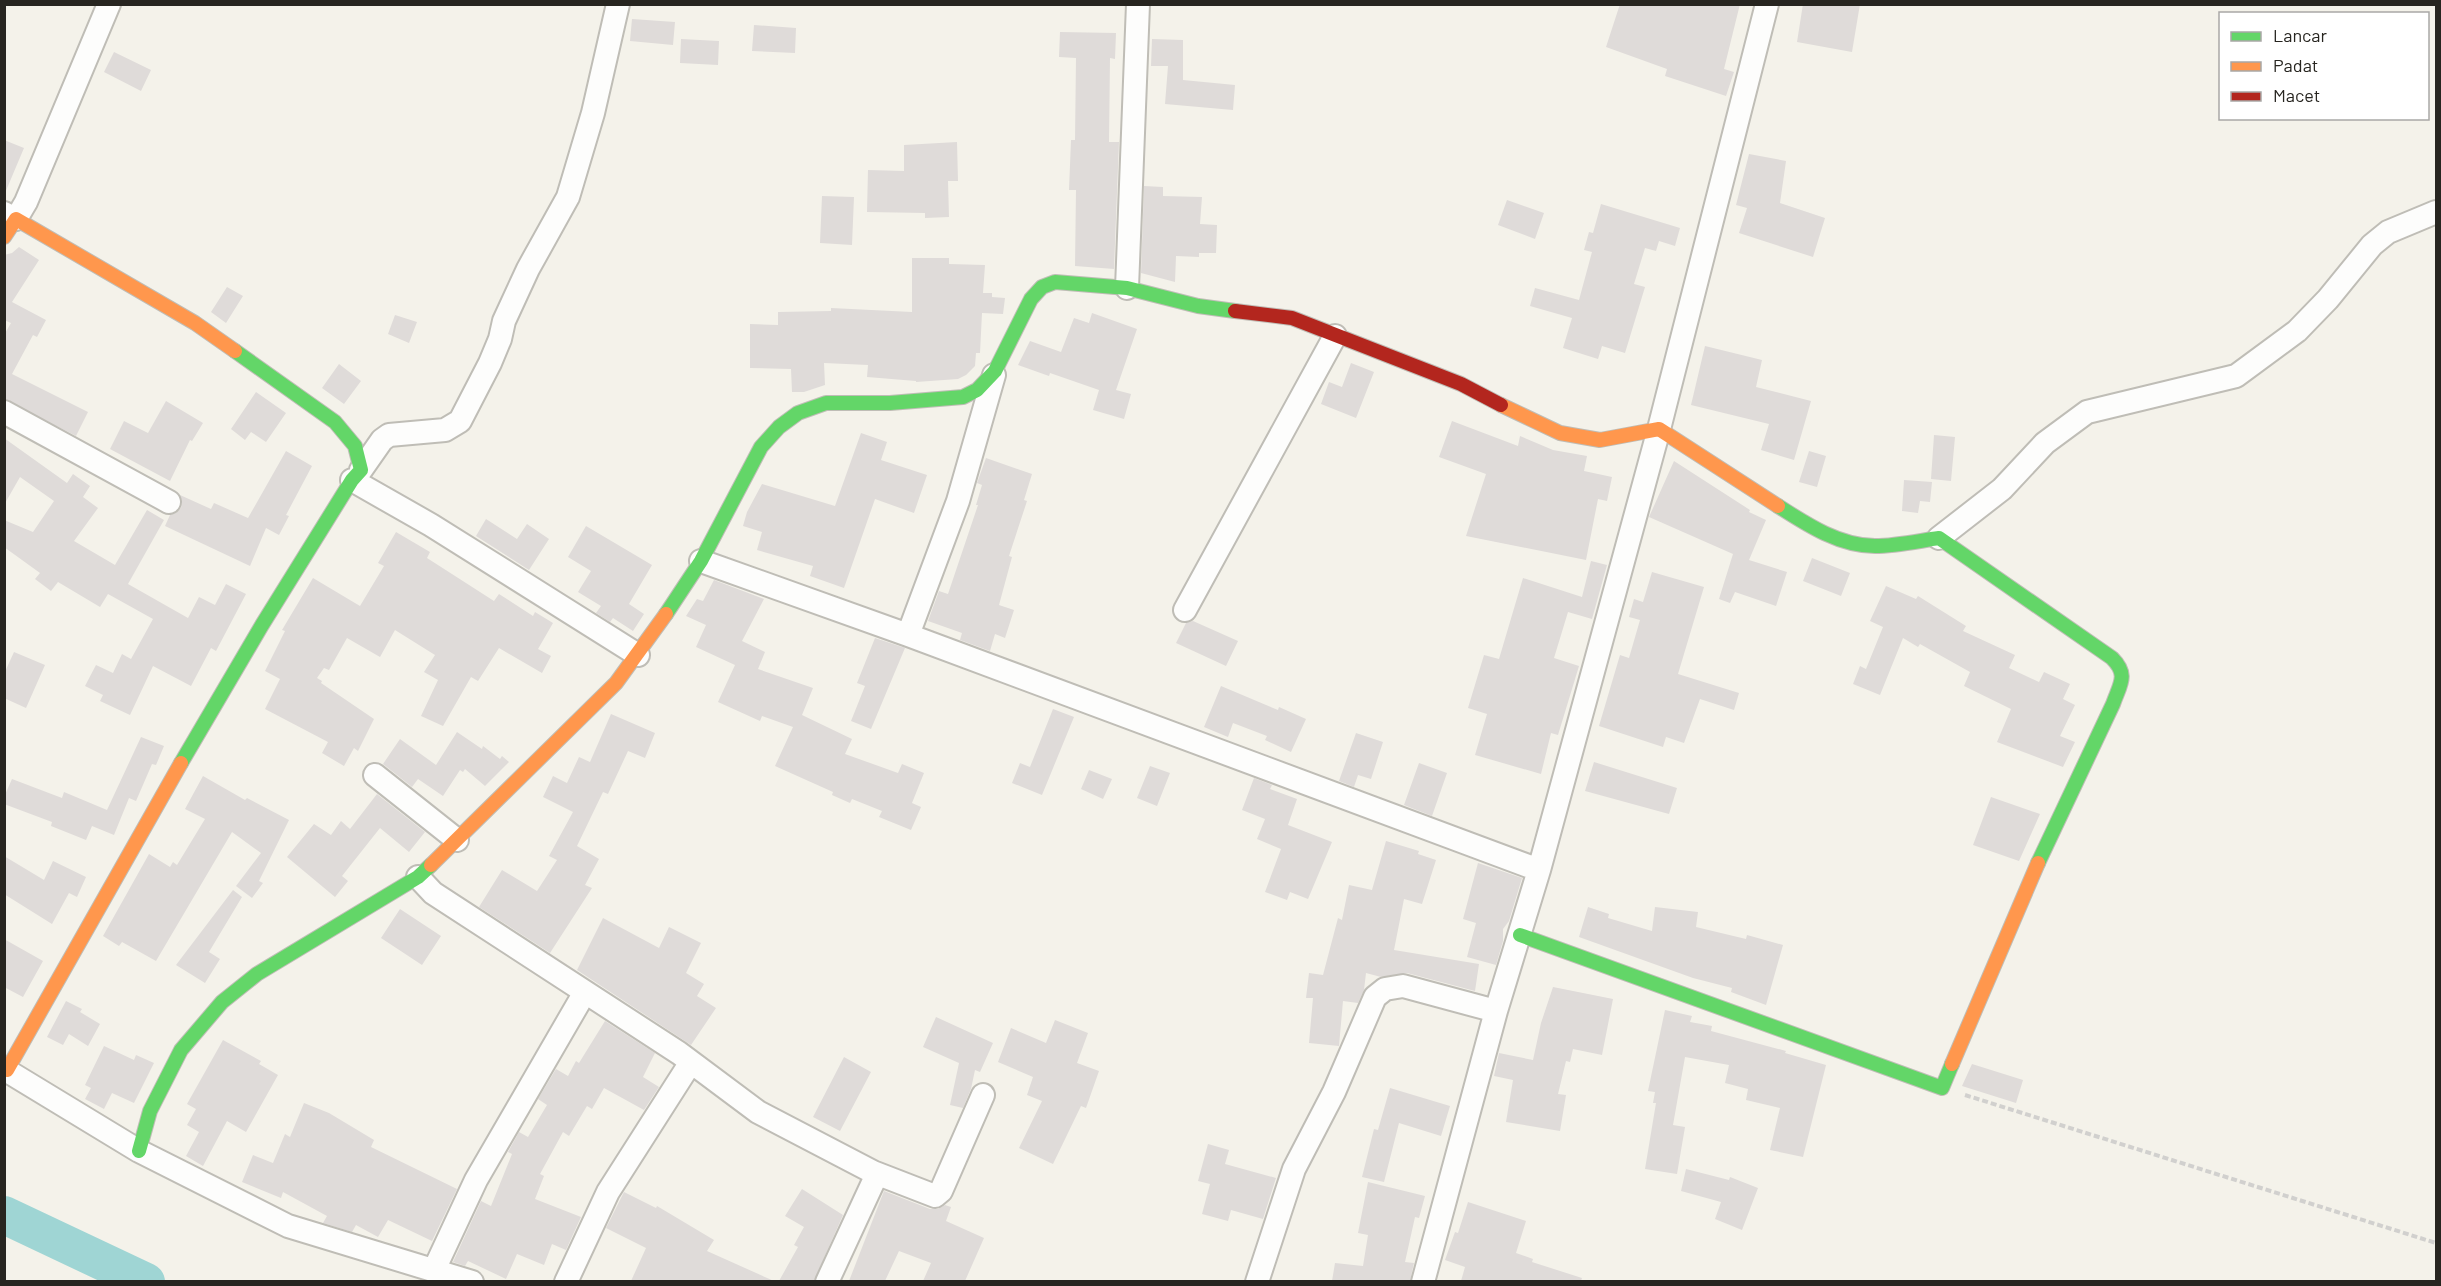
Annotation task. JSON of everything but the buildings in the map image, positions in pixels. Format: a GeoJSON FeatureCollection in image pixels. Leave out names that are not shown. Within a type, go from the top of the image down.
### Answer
{"type":"FeatureCollection","features":[{"type":"Feature","properties":{"kind":"street"},"geometry":{"type":"LineString","coordinates":[[109,4],[26,202],[8,223],[195,323],[335,422],[356,446],[357,475]]}},
{"type":"Feature","properties":{"kind":"street"},"geometry":{"type":"LineString","coordinates":[[472,1281],[288,1226],[139,1151],[6,1070],[162,792],[297,566],[357,475],[382,440],[389,435],[445,430],[460,421],[490,363],[500,339],[504,321],[528,269],[568,197],[593,113],[618,4]]}},
{"type":"Feature","properties":{"kind":"street"},"geometry":{"type":"LineString","coordinates":[[1127,288],[1138,4]]}},
{"type":"Feature","properties":{"kind":"street"},"geometry":{"type":"LineString","coordinates":[[1423,1281],[1496,1011],[1539,870],[1659,429],[1767,4]]}},
{"type":"Feature","properties":{"kind":"street"},"geometry":{"type":"LineString","coordinates":[[908,635],[958,501],[994,371],[1031,299],[1042,287],[1055,282],[1127,288],[1198,306],[1292,318],[1461,384],[1527,420],[1560,433],[1600,440],[1659,429],[1812,528],[1848,542],[1874,546],[1939,538],[2002,489],[2045,443],[2087,412],[2236,376],[2297,331],[2328,299],[2372,245],[2388,232],[2436,212]]}},
{"type":"Feature","properties":{"kind":"street"},"geometry":{"type":"LineString","coordinates":[[1185,610],[1335,336]]}},
{"type":"Feature","properties":{"kind":"street"},"geometry":{"type":"LineString","coordinates":[[139,1151],[150,1111],[181,1050],[222,1002],[257,974],[417,878],[616,683],[638,655],[701,561],[761,447],[779,427],[798,413],[826,404],[890,403],[963,397],[977,390],[994,371]]}},
{"type":"Feature","properties":{"kind":"street"},"geometry":{"type":"LineString","coordinates":[[4,412],[169,502]]}},
{"type":"Feature","properties":{"kind":"street"},"geometry":{"type":"LineString","coordinates":[[357,475],[431,525],[638,655]]}},
{"type":"Feature","properties":{"kind":"street"},"geometry":{"type":"LineString","coordinates":[[1520,935],[1942,1088],[2046,843],[2113,704],[2123,676],[2121,667],[2112,658],[1939,538]]}},
{"type":"Feature","properties":{"kind":"street"},"geometry":{"type":"LineString","coordinates":[[701,561],[908,635],[1539,870]]}},
{"type":"Feature","properties":{"kind":"street"},"geometry":{"type":"LineString","coordinates":[[375,775],[456,840]]}},
{"type":"Feature","properties":{"kind":"street"},"geometry":{"type":"LineString","coordinates":[[417,878],[433,893],[691,1062],[758,1112],[877,1174],[931,1196],[938,1194],[983,1095]]}},
{"type":"Feature","properties":{"kind":"street"},"geometry":{"type":"LineString","coordinates":[[1257,1281],[1294,1168],[1334,1092],[1375,997],[1385,989],[1403,986],[1496,1011]]}},
{"type":"Feature","properties":{"kind":"street"},"geometry":{"type":"LineString","coordinates":[[434,1270],[476,1180],[585,992]]}},
{"type":"Feature","properties":{"kind":"street"},"geometry":{"type":"LineString","coordinates":[[566,1281],[608,1192],[691,1062]]}},
{"type":"Feature","properties":{"kind":"street"},"geometry":{"type":"LineString","coordinates":[[827,1281],[877,1174]]}},
{"type":"Feature","properties":{"kind":"path"},"geometry":{"type":"LineString","coordinates":[[1942,1088],[2436,1243]]}},
{"type":"Feature","properties":{"kind":"waterway"},"geometry":{"type":"LineString","coordinates":[[4,1215],[146,1282]]}},
{"type":"Feature","properties":{"kind":"traffic: fast"},"geometry":{"type":"LineString","coordinates":[[666,614],[701,561],[761,447],[779,427],[798,413],[826,403],[890,403],[963,397],[977,390],[995,371],[1031,299],[1042,287],[1055,282],[1127,288],[1198,306],[1235,311]]}},
{"type":"Feature","properties":{"kind":"traffic: fast"},"geometry":{"type":"LineString","coordinates":[[181,763],[262,625],[352,480],[361,470],[355,446],[335,422],[235,351]]}},
{"type":"Feature","properties":{"kind":"traffic: fast"},"geometry":{"type":"LineString","coordinates":[[1778,506],[1823,533],[1862,545],[1891,545],[1939,538],[2112,658],[2117,664],[2122,680],[2113,704],[2038,863]]}},
{"type":"Feature","properties":{"kind":"traffic: fast"},"geometry":{"type":"LineString","coordinates":[[139,1151],[150,1111],[181,1050],[222,1002],[257,974],[418,877],[431,865]]}},
{"type":"Feature","properties":{"kind":"traffic: fast"},"geometry":{"type":"LineString","coordinates":[[1520,935],[1942,1088],[1952,1064]]}},
{"type":"Feature","properties":{"kind":"traffic: slow"},"geometry":{"type":"LineString","coordinates":[[4,237],[16,219],[195,323],[235,351]]}},
{"type":"Feature","properties":{"kind":"traffic: slow"},"geometry":{"type":"LineString","coordinates":[[1501,405],[1560,433],[1600,440],[1659,429],[1778,506]]}},
{"type":"Feature","properties":{"kind":"traffic: slow"},"geometry":{"type":"LineString","coordinates":[[431,865],[616,683],[666,614]]}},
{"type":"Feature","properties":{"kind":"traffic: slow"},"geometry":{"type":"LineString","coordinates":[[7,1070],[181,763]]}},
{"type":"Feature","properties":{"kind":"traffic: slow"},"geometry":{"type":"LineString","coordinates":[[1952,1064],[2038,863]]}},
{"type":"Feature","properties":{"kind":"traffic: jam"},"geometry":{"type":"LineString","coordinates":[[1235,311],[1292,318],[1461,384],[1501,405]]}}]}
